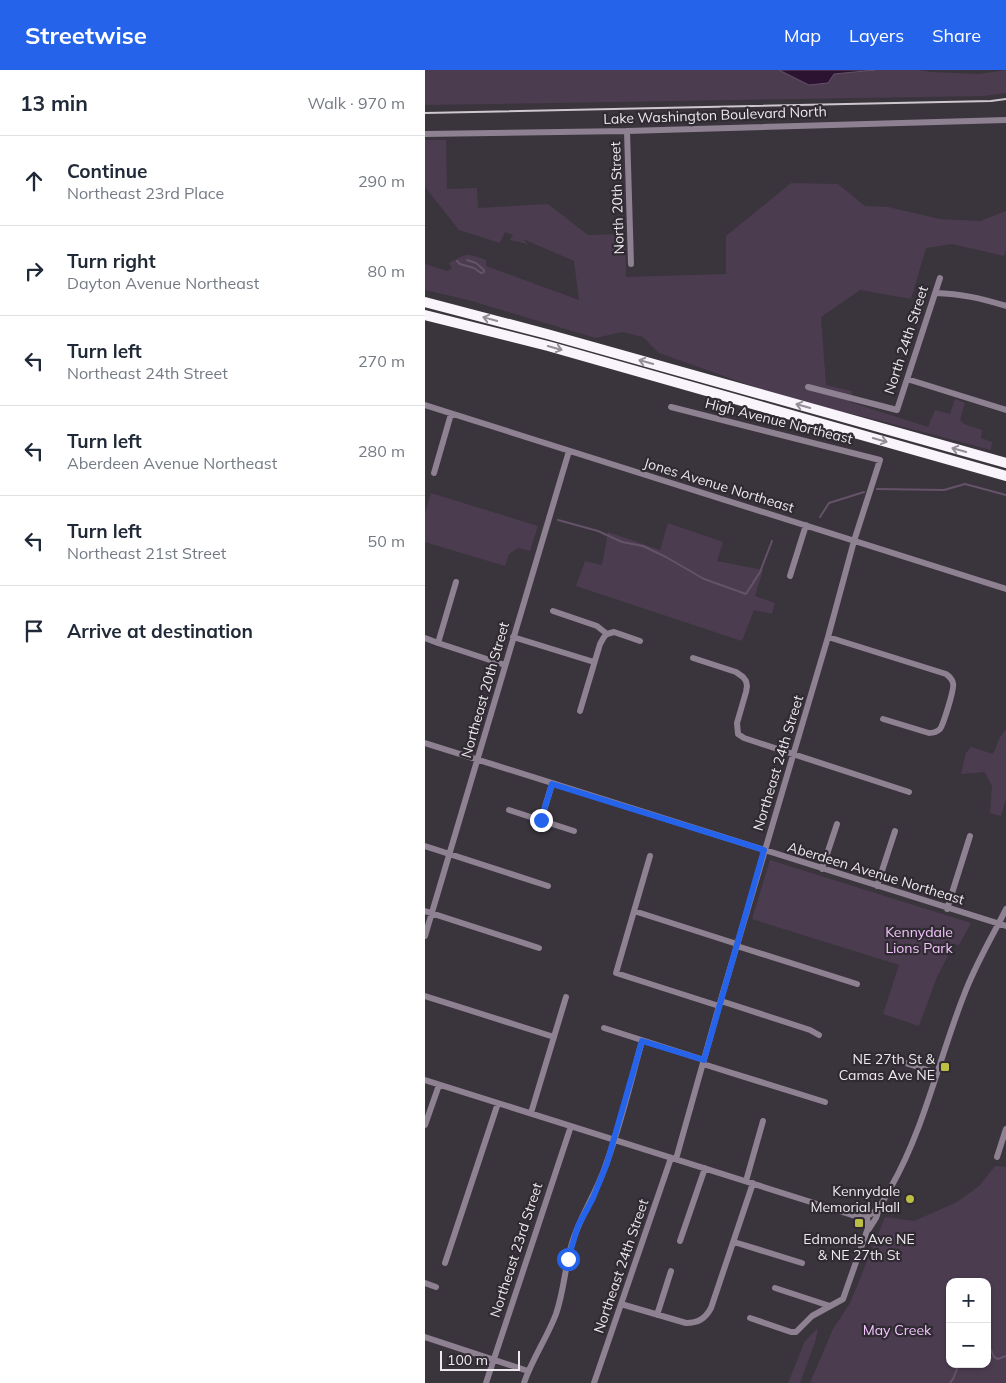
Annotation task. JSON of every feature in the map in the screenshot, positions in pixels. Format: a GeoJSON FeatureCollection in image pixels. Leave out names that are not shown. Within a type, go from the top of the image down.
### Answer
{"type":"FeatureCollection","features":[{"type":"Feature","properties":{"kind":"highway"},"geometry":{"type":"LineString","coordinates":[[425,302],[547,334],[1006,463]]}},
{"type":"Feature","properties":{"kind":"highway"},"geometry":{"type":"LineString","coordinates":[[425,316],[548,346],[1006,476]]}},
{"type":"Feature","properties":{"kind":"street","name":"Lake Washington Boulevard North"},"geometry":{"type":"LineString","coordinates":[[425,134],[627,131],[1006,120]]}},
{"type":"Feature","properties":{"kind":"street","name":"North 20th Street"},"geometry":{"type":"LineString","coordinates":[[627,131],[631,264]]}},
{"type":"Feature","properties":{"kind":"street","name":"North 24th Street"},"geometry":{"type":"LineString","coordinates":[[808,388],[897,410],[940,278]]}},
{"type":"Feature","properties":{"kind":"street"},"geometry":{"type":"LineString","coordinates":[[935,293],[956,293],[1006,306]]}},
{"type":"Feature","properties":{"kind":"street"},"geometry":{"type":"LineString","coordinates":[[907,379],[1006,410]]}},
{"type":"Feature","properties":{"kind":"street","name":"Jones Avenue Northeast"},"geometry":{"type":"LineString","coordinates":[[425,405],[1006,589]]}},
{"type":"Feature","properties":{"kind":"street","name":"High Avenue Northeast"},"geometry":{"type":"LineString","coordinates":[[671,406],[880,460]]}},
{"type":"Feature","properties":{"kind":"street"},"geometry":{"type":"LineString","coordinates":[[434,474],[451,414]]}},
{"type":"Feature","properties":{"kind":"street","name":"Northeast 20th Street"},"geometry":{"type":"LineString","coordinates":[[425,936],[429,912],[450,854],[569,451]]}},
{"type":"Feature","properties":{"kind":"street","name":"Northeast 24th Street"},"geometry":{"type":"LineString","coordinates":[[594,1383],[673,1158],[704,1062],[764,850],[828,637],[854,541],[880,460]]}},
{"type":"Feature","properties":{"kind":"street"},"geometry":{"type":"LineString","coordinates":[[790,576],[806,526]]}},
{"type":"Feature","properties":{"kind":"street"},"geometry":{"type":"LineString","coordinates":[[437,643],[456,582]]}},
{"type":"Feature","properties":{"kind":"street"},"geometry":{"type":"LineString","coordinates":[[553,611],[597,626],[607,634]]}},
{"type":"Feature","properties":{"kind":"street"},"geometry":{"type":"LineString","coordinates":[[580,711],[601,640],[607,634],[614,632],[640,641]]}},
{"type":"Feature","properties":{"kind":"street"},"geometry":{"type":"LineString","coordinates":[[513,637],[594,662]]}},
{"type":"Feature","properties":{"kind":"street"},"geometry":{"type":"LineString","coordinates":[[828,637],[946,674],[954,683],[941,726],[936,732],[929,733],[883,719]]}},
{"type":"Feature","properties":{"kind":"street"},"geometry":{"type":"LineString","coordinates":[[425,638],[505,665]]}},
{"type":"Feature","properties":{"kind":"street"},"geometry":{"type":"LineString","coordinates":[[693,658],[743,676],[747,686],[737,722],[738,734],[748,740],[909,792]]}},
{"type":"Feature","properties":{"kind":"street","name":"Aberdeen Avenue Northeast"},"geometry":{"type":"LineString","coordinates":[[425,743],[1006,926]]}},
{"type":"Feature","properties":{"kind":"street"},"geometry":{"type":"LineString","coordinates":[[541,820],[552,784]]}},
{"type":"Feature","properties":{"kind":"street"},"geometry":{"type":"LineString","coordinates":[[509,810],[574,831]]}},
{"type":"Feature","properties":{"kind":"street"},"geometry":{"type":"LineString","coordinates":[[822,869],[837,824]]}},
{"type":"Feature","properties":{"kind":"street"},"geometry":{"type":"LineString","coordinates":[[877,886],[895,832]]}},
{"type":"Feature","properties":{"kind":"street"},"geometry":{"type":"LineString","coordinates":[[947,908],[970,836]]}},
{"type":"Feature","properties":{"kind":"street"},"geometry":{"type":"LineString","coordinates":[[425,846],[548,886]]}},
{"type":"Feature","properties":{"kind":"street"},"geometry":{"type":"LineString","coordinates":[[650,856],[616,973],[810,1030],[819,1035]]}},
{"type":"Feature","properties":{"kind":"street"},"geometry":{"type":"LineString","coordinates":[[425,1080],[852,1215],[867,1215],[875,1212],[909,1154],[965,992],[1006,909]]}},
{"type":"Feature","properties":{"kind":"street"},"geometry":{"type":"LineString","coordinates":[[634,911],[857,984]]}},
{"type":"Feature","properties":{"kind":"street"},"geometry":{"type":"LineString","coordinates":[[429,912],[539,948]]}},
{"type":"Feature","properties":{"kind":"street"},"geometry":{"type":"LineString","coordinates":[[425,996],[554,1037]]}},
{"type":"Feature","properties":{"kind":"street"},"geometry":{"type":"LineString","coordinates":[[531,1113],[567,997]]}},
{"type":"Feature","properties":{"kind":"street"},"geometry":{"type":"LineString","coordinates":[[604,1028],[825,1102]]}},
{"type":"Feature","properties":{"kind":"street"},"geometry":{"type":"LineString","coordinates":[[524,1383],[557,1312],[572,1243],[581,1218],[600,1182],[642,1041]]}},
{"type":"Feature","properties":{"kind":"street"},"geometry":{"type":"LineString","coordinates":[[899,1061],[937,1073]]}},
{"type":"Feature","properties":{"kind":"street"},"geometry":{"type":"LineString","coordinates":[[425,1125],[439,1084]]}},
{"type":"Feature","properties":{"kind":"street"},"geometry":{"type":"LineString","coordinates":[[445,1263],[499,1103]]}},
{"type":"Feature","properties":{"kind":"street"},"geometry":{"type":"LineString","coordinates":[[746,1181],[763,1121]]}},
{"type":"Feature","properties":{"kind":"street","name":"Northeast 23rd Street"},"geometry":{"type":"LineString","coordinates":[[485,1383],[571,1126]]}},
{"type":"Feature","properties":{"kind":"street"},"geometry":{"type":"LineString","coordinates":[[997,1157],[1006,1129]]}},
{"type":"Feature","properties":{"kind":"street"},"geometry":{"type":"LineString","coordinates":[[680,1241],[705,1168]]}},
{"type":"Feature","properties":{"kind":"street"},"geometry":{"type":"LineString","coordinates":[[621,1304],[686,1323],[699,1322],[711,1308],[753,1183]]}},
{"type":"Feature","properties":{"kind":"street"},"geometry":{"type":"LineString","coordinates":[[867,1232],[876,1218],[881,1203]]}},
{"type":"Feature","properties":{"kind":"street"},"geometry":{"type":"LineString","coordinates":[[750,1318],[796,1332],[812,1316],[843,1299],[869,1226],[867,1215]]}},
{"type":"Feature","properties":{"kind":"street"},"geometry":{"type":"LineString","coordinates":[[734,1242],[802,1263]]}},
{"type":"Feature","properties":{"kind":"street"},"geometry":{"type":"LineString","coordinates":[[657,1315],[671,1271]]}},
{"type":"Feature","properties":{"kind":"street"},"geometry":{"type":"LineString","coordinates":[[425,1283],[436,1287]]}},
{"type":"Feature","properties":{"kind":"street"},"geometry":{"type":"LineString","coordinates":[[775,1288],[830,1306]]}},
{"type":"Feature","properties":{"kind":"street"},"geometry":{"type":"LineString","coordinates":[[425,1337],[528,1371]]}},
{"type":"Feature","properties":{"kind":"green space"},"geometry":{"type":"Polygon","coordinates":[[[425,70],[779,70],[809,85],[834,74],[875,70],[920,70],[979,74],[1006,70],[1006,93],[984,96],[425,105],[425,70]]]}},
{"type":"Feature","properties":{"kind":"green space"},"geometry":{"type":"Polygon","coordinates":[[[425,140],[446,140],[447,189],[477,188],[478,208],[548,204],[588,235],[625,234],[626,277],[726,274],[726,236],[791,183],[838,184],[865,206],[888,207],[940,219],[980,221],[1006,211],[1006,250],[1004,256],[952,244],[926,248],[911,299],[860,290],[821,317],[826,385],[852,391],[850,402],[928,427],[935,410],[950,414],[955,399],[965,403],[960,420],[964,424],[982,430],[981,438],[992,442],[991,450],[786,398],[659,353],[643,337],[622,332],[596,338],[468,300],[425,290],[425,264],[447,271],[452,268],[449,263],[471,255],[486,260],[486,266],[579,300],[574,261],[523,239],[528,244],[510,240],[513,235],[505,232],[500,243],[459,230],[425,187],[425,140]]]}},
{"type":"Feature","properties":{"kind":"green space"},"geometry":{"type":"Polygon","coordinates":[[[431,493],[538,526],[530,551],[518,548],[509,554],[505,566],[425,542],[425,513],[431,493]]]}},
{"type":"Feature","properties":{"kind":"green space"},"geometry":{"type":"Polygon","coordinates":[[[668,523],[723,542],[717,561],[763,570],[755,596],[775,603],[772,614],[754,610],[742,641],[576,586],[585,561],[602,565],[608,532],[660,550],[668,523]]]}},
{"type":"Feature","properties":{"kind":"green space"},"geometry":{"type":"Polygon","coordinates":[[[1006,729],[1006,799],[1001,816],[990,813],[992,786],[985,772],[961,774],[966,753],[971,747],[993,754],[1000,737],[1006,729]]]}},
{"type":"Feature","properties":{"kind":"green space","name":"Kennydale Lions Park"},"geometry":{"type":"Polygon","coordinates":[[[770,860],[971,923],[959,945],[954,944],[937,977],[919,1026],[883,1014],[899,965],[752,919],[770,860]]]}},
{"type":"Feature","properties":{"kind":"green space","name":"May Creek"},"geometry":{"type":"Polygon","coordinates":[[[995,1166],[1006,1167],[1006,1383],[810,1383],[833,1329],[850,1303],[885,1217],[914,1221],[957,1202],[979,1186],[995,1166]]]}},
{"type":"Feature","properties":{"kind":"green space"},"geometry":{"type":"Polygon","coordinates":[[[818,1328],[816,1339],[800,1383],[788,1383],[805,1341],[818,1328]]]}},
{"type":"Feature","properties":{"kind":"shaded area"},"geometry":{"type":"Polygon","coordinates":[[[779,70],[875,70],[834,74],[828,83],[809,85],[779,70]]]}},
{"type":"Feature","properties":{"kind":"waterway"},"geometry":{"type":"LineString","coordinates":[[457,261],[481,273],[484,272],[476,263],[467,260]]}},
{"type":"Feature","properties":{"kind":"waterway"},"geometry":{"type":"LineString","coordinates":[[877,489],[944,490],[965,484],[1006,495]]}},
{"type":"Feature","properties":{"kind":"waterway"},"geometry":{"type":"LineString","coordinates":[[820,517],[829,503],[864,492]]}},
{"type":"Feature","properties":{"kind":"waterway"},"geometry":{"type":"LineString","coordinates":[[558,520],[598,531],[622,542],[643,546],[704,579],[746,594],[760,572],[772,541]]}},
{"type":"Feature","properties":{"kind":"waterway","name":"May Creek"},"geometry":{"type":"LineString","coordinates":[[991,1350],[994,1357],[998,1359],[1006,1356]]}},
{"type":"Feature","properties":{"kind":"waterway","name":"May Creek"},"geometry":{"type":"LineString","coordinates":[[950,1383],[957,1368]]}},
{"type":"Feature","properties":{"kind":"railway"},"geometry":{"type":"LineString","coordinates":[[425,113],[991,101],[1006,99]]}},
{"type":"Feature","properties":{"kind":"place","name":"NE 27th St & Camas Ave NE"},"geometry":{"type":"Point","coordinates":[945,1067]}},
{"type":"Feature","properties":{"kind":"place","name":"Kennydale Memorial Hall"},"geometry":{"type":"Point","coordinates":[910,1199]}},
{"type":"Feature","properties":{"kind":"place","name":"Edmonds Ave NE & NE 27th St"},"geometry":{"type":"Point","coordinates":[859,1223]}},
{"type":"Feature","properties":{"kind":"route"},"geometry":{"type":"LineString","coordinates":[[541,820],[552,784],[764,850],[704,1060],[642,1041],[607,1163],[593,1198],[581,1218],[568,1259]]}}]}
